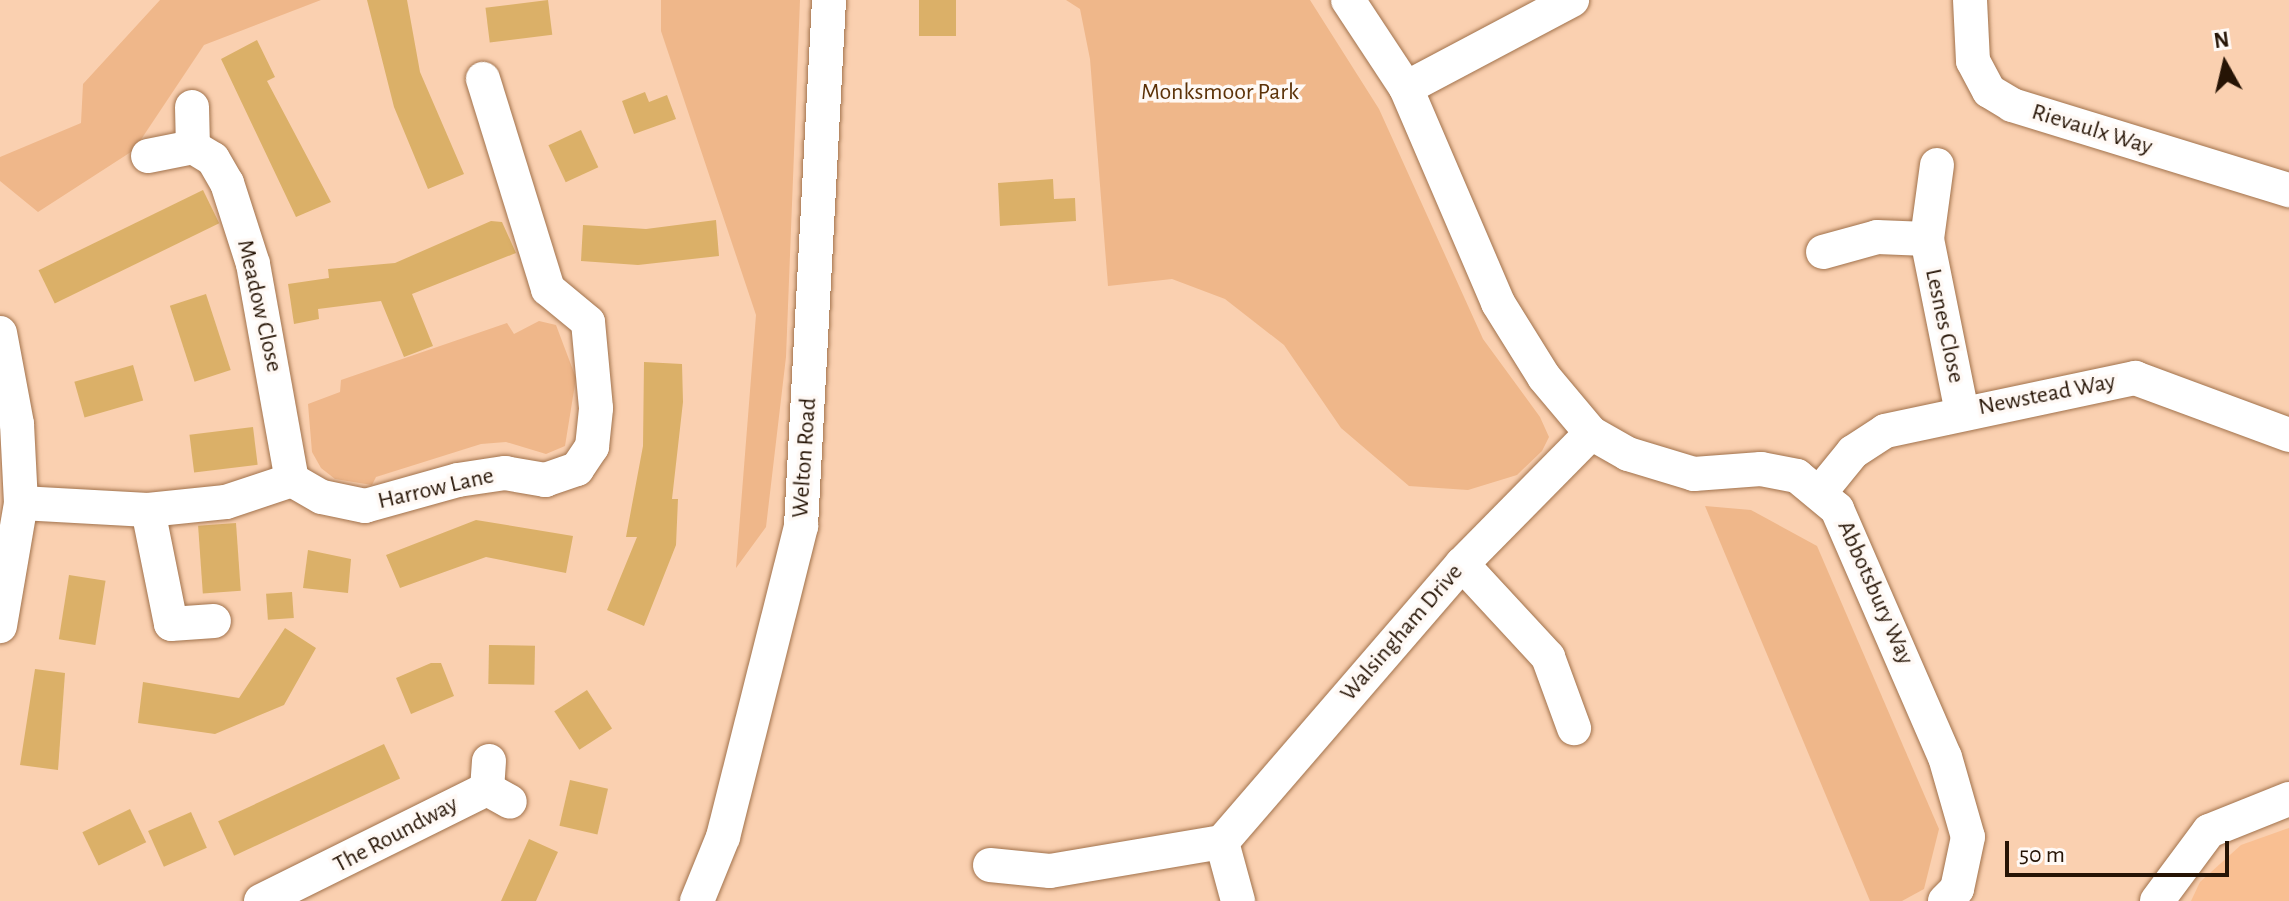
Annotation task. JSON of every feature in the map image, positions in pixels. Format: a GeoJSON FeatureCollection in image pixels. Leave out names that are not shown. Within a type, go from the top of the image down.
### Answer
{"type":"FeatureCollection","features":[{"type":"Feature","properties":{"kind":"street","name":"Welton Road"},"geometry":{"type":"LineString","coordinates":[[697,901],[723,837],[801,526],[829,0]]}},
{"type":"Feature","properties":{"kind":"street"},"geometry":{"type":"LineString","coordinates":[[1348,0],[1406,88],[1498,303],[1544,377],[1591,433],[1628,454],[1694,474],[1761,469],[1822,490]]}},
{"type":"Feature","properties":{"kind":"street"},"geometry":{"type":"LineString","coordinates":[[1406,88],[1572,0]]}},
{"type":"Feature","properties":{"kind":"street","name":"Rievaulx Way"},"geometry":{"type":"LineString","coordinates":[[1970,0],[1973,61],[1989,91],[2012,105],[2289,190]]}},
{"type":"Feature","properties":{"kind":"street","name":"Harrow Lane"},"geometry":{"type":"LineString","coordinates":[[292,480],[322,497],[365,506],[505,473],[545,480],[577,469],[592,447],[596,358],[588,322],[548,289],[483,79]]}},
{"type":"Feature","properties":{"kind":"street"},"geometry":{"type":"LineString","coordinates":[[148,156],[193,147],[192,107]]}},
{"type":"Feature","properties":{"kind":"street","name":"Meadow Close"},"geometry":{"type":"LineString","coordinates":[[193,147],[213,159],[227,183],[253,264],[292,480]]}},
{"type":"Feature","properties":{"kind":"street","name":"Lesnes Close"},"geometry":{"type":"LineString","coordinates":[[1937,165],[1927,239],[1962,412]]}},
{"type":"Feature","properties":{"kind":"street","name":"Lesnes Close"},"geometry":{"type":"LineString","coordinates":[[1823,252],[1877,237],[1927,239]]}},
{"type":"Feature","properties":{"kind":"street"},"geometry":{"type":"LineString","coordinates":[[0,333],[17,424],[21,503],[0,626]]}},
{"type":"Feature","properties":{"kind":"street","name":"Newstead Way"},"geometry":{"type":"LineString","coordinates":[[1822,490],[1853,452],[1885,431],[1962,412],[2135,378],[2289,435]]}},
{"type":"Feature","properties":{"kind":"street","name":"Walsingham Drive"},"geometry":{"type":"LineString","coordinates":[[1222,842],[1462,564],[1591,433]]}},
{"type":"Feature","properties":{"kind":"street"},"geometry":{"type":"LineString","coordinates":[[21,503],[148,510],[226,502],[292,480]]}},
{"type":"Feature","properties":{"kind":"street","name":"Abbotsbury Way"},"geometry":{"type":"LineString","coordinates":[[1822,490],[1850,530],[1945,757],[1968,837],[1959,897]]}},
{"type":"Feature","properties":{"kind":"street"},"geometry":{"type":"LineString","coordinates":[[148,510],[171,624],[214,621]]}},
{"type":"Feature","properties":{"kind":"street"},"geometry":{"type":"LineString","coordinates":[[1462,564],[1548,657],[1574,728]]}},
{"type":"Feature","properties":{"kind":"street","name":"The Roundway"},"geometry":{"type":"LineString","coordinates":[[261,901],[496,784]]}},
{"type":"Feature","properties":{"kind":"street"},"geometry":{"type":"LineString","coordinates":[[2157,901],[2209,831],[2280,802]]}},
{"type":"Feature","properties":{"kind":"street"},"geometry":{"type":"LineString","coordinates":[[990,865],[1050,871],[1222,842],[1238,901]]}},
{"type":"Feature","properties":{"kind":"shaded area"},"geometry":{"type":"Polygon","coordinates":[[[2289,828],[2289,901],[2191,901],[2200,882],[2241,845],[2289,828]]]}},
{"type":"Feature","properties":{"kind":"green space"},"geometry":{"type":"Polygon","coordinates":[[[160,0],[321,0],[204,45],[134,150],[38,212],[0,181],[0,157],[81,123],[83,84],[160,0]]]}},
{"type":"Feature","properties":{"kind":"green space"},"geometry":{"type":"Polygon","coordinates":[[[661,0],[800,0],[786,357],[766,527],[736,568],[756,315],[661,31],[661,0]]]}},
{"type":"Feature","properties":{"kind":"green space","name":"Monksmoor Park"},"geometry":{"type":"Polygon","coordinates":[[[1066,0],[1310,0],[1379,109],[1483,339],[1540,417],[1549,437],[1542,451],[1517,475],[1468,490],[1409,486],[1341,428],[1284,345],[1225,299],[1172,279],[1108,286],[1090,59],[1080,9],[1066,0]]]}},
{"type":"Feature","properties":{"kind":"green space"},"geometry":{"type":"Polygon","coordinates":[[[539,321],[556,325],[576,378],[565,446],[546,454],[506,442],[481,444],[376,477],[372,485],[335,479],[321,468],[312,452],[308,404],[340,392],[341,380],[507,323],[514,334],[539,321]]]}},
{"type":"Feature","properties":{"kind":"green space"},"geometry":{"type":"Polygon","coordinates":[[[1705,506],[1751,510],[1817,546],[1939,829],[1924,889],[1902,901],[1870,901],[1705,506]]]}},
{"type":"Feature","properties":{"kind":"building"},"geometry":{"type":"Polygon","coordinates":[[[367,0],[407,0],[420,72],[464,174],[428,189],[394,107],[367,0]]]}},
{"type":"Feature","properties":{"kind":"building"},"geometry":{"type":"Polygon","coordinates":[[[548,0],[552,35],[490,42],[485,8],[548,0]]]}},
{"type":"Feature","properties":{"kind":"building"},"geometry":{"type":"Polygon","coordinates":[[[919,0],[956,0],[956,36],[919,36],[919,0]]]}},
{"type":"Feature","properties":{"kind":"building"},"geometry":{"type":"Polygon","coordinates":[[[257,40],[275,77],[267,81],[331,202],[296,217],[221,59],[257,40]]]}},
{"type":"Feature","properties":{"kind":"building"},"geometry":{"type":"Polygon","coordinates":[[[645,92],[649,102],[667,95],[676,119],[634,134],[622,101],[645,92]]]}},
{"type":"Feature","properties":{"kind":"building"},"geometry":{"type":"Polygon","coordinates":[[[581,130],[598,167],[566,182],[548,145],[581,130]]]}},
{"type":"Feature","properties":{"kind":"building"},"geometry":{"type":"Polygon","coordinates":[[[1053,179],[1054,199],[1075,198],[1076,221],[1000,226],[998,183],[1053,179]]]}},
{"type":"Feature","properties":{"kind":"building"},"geometry":{"type":"Polygon","coordinates":[[[203,190],[219,223],[55,303],[39,270],[203,190]]]}},
{"type":"Feature","properties":{"kind":"building"},"geometry":{"type":"Polygon","coordinates":[[[716,220],[719,256],[638,265],[581,261],[583,225],[646,229],[716,220]]]}},
{"type":"Feature","properties":{"kind":"building"},"geometry":{"type":"Polygon","coordinates":[[[491,221],[502,222],[516,253],[412,294],[433,346],[404,357],[381,301],[318,309],[319,319],[294,324],[288,284],[329,278],[328,269],[395,263],[491,221]]]}},
{"type":"Feature","properties":{"kind":"building"},"geometry":{"type":"Polygon","coordinates":[[[206,294],[231,370],[195,382],[170,306],[206,294]]]}},
{"type":"Feature","properties":{"kind":"building"},"geometry":{"type":"Polygon","coordinates":[[[644,362],[682,364],[683,402],[672,499],[678,499],[676,545],[644,626],[607,610],[637,537],[626,537],[643,446],[644,362]]]}},
{"type":"Feature","properties":{"kind":"building"},"geometry":{"type":"Polygon","coordinates":[[[133,365],[143,401],[85,417],[74,382],[133,365]]]}},
{"type":"Feature","properties":{"kind":"building"},"geometry":{"type":"Polygon","coordinates":[[[253,427],[258,465],[194,473],[189,435],[253,427]]]}},
{"type":"Feature","properties":{"kind":"building"},"geometry":{"type":"Polygon","coordinates":[[[476,520],[573,536],[566,573],[486,557],[400,588],[386,555],[476,520]]]}},
{"type":"Feature","properties":{"kind":"building"},"geometry":{"type":"Polygon","coordinates":[[[236,523],[241,591],[203,593],[198,526],[236,523]]]}},
{"type":"Feature","properties":{"kind":"building"},"geometry":{"type":"Polygon","coordinates":[[[308,550],[351,559],[348,593],[303,588],[308,550]]]}},
{"type":"Feature","properties":{"kind":"building"},"geometry":{"type":"Polygon","coordinates":[[[69,575],[106,581],[95,645],[59,639],[69,575]]]}},
{"type":"Feature","properties":{"kind":"building"},"geometry":{"type":"Polygon","coordinates":[[[292,592],[294,618],[268,620],[266,594],[292,592]]]}},
{"type":"Feature","properties":{"kind":"building"},"geometry":{"type":"Polygon","coordinates":[[[285,628],[316,648],[284,705],[215,734],[138,723],[143,682],[239,698],[285,628]]]}},
{"type":"Feature","properties":{"kind":"building"},"geometry":{"type":"Polygon","coordinates":[[[489,645],[535,646],[534,685],[488,684],[489,645]]]}},
{"type":"Feature","properties":{"kind":"building"},"geometry":{"type":"Polygon","coordinates":[[[431,663],[441,663],[454,696],[411,714],[396,678],[431,663]]]}},
{"type":"Feature","properties":{"kind":"building"},"geometry":{"type":"Polygon","coordinates":[[[35,669],[65,673],[58,770],[20,765],[35,669]]]}},
{"type":"Feature","properties":{"kind":"building"},"geometry":{"type":"Polygon","coordinates":[[[587,690],[612,729],[579,750],[554,711],[587,690]]]}},
{"type":"Feature","properties":{"kind":"building"},"geometry":{"type":"Polygon","coordinates":[[[384,744],[400,778],[234,856],[218,821],[384,744]]]}},
{"type":"Feature","properties":{"kind":"building"},"geometry":{"type":"Polygon","coordinates":[[[570,780],[608,789],[597,835],[559,826],[570,780]]]}},
{"type":"Feature","properties":{"kind":"building"},"geometry":{"type":"Polygon","coordinates":[[[130,809],[146,842],[99,865],[82,832],[130,809]]]}},
{"type":"Feature","properties":{"kind":"building"},"geometry":{"type":"Polygon","coordinates":[[[191,812],[207,848],[164,867],[148,831],[191,812]]]}},
{"type":"Feature","properties":{"kind":"building"},"geometry":{"type":"Polygon","coordinates":[[[529,839],[558,852],[536,901],[501,901],[529,839]]]}}]}
